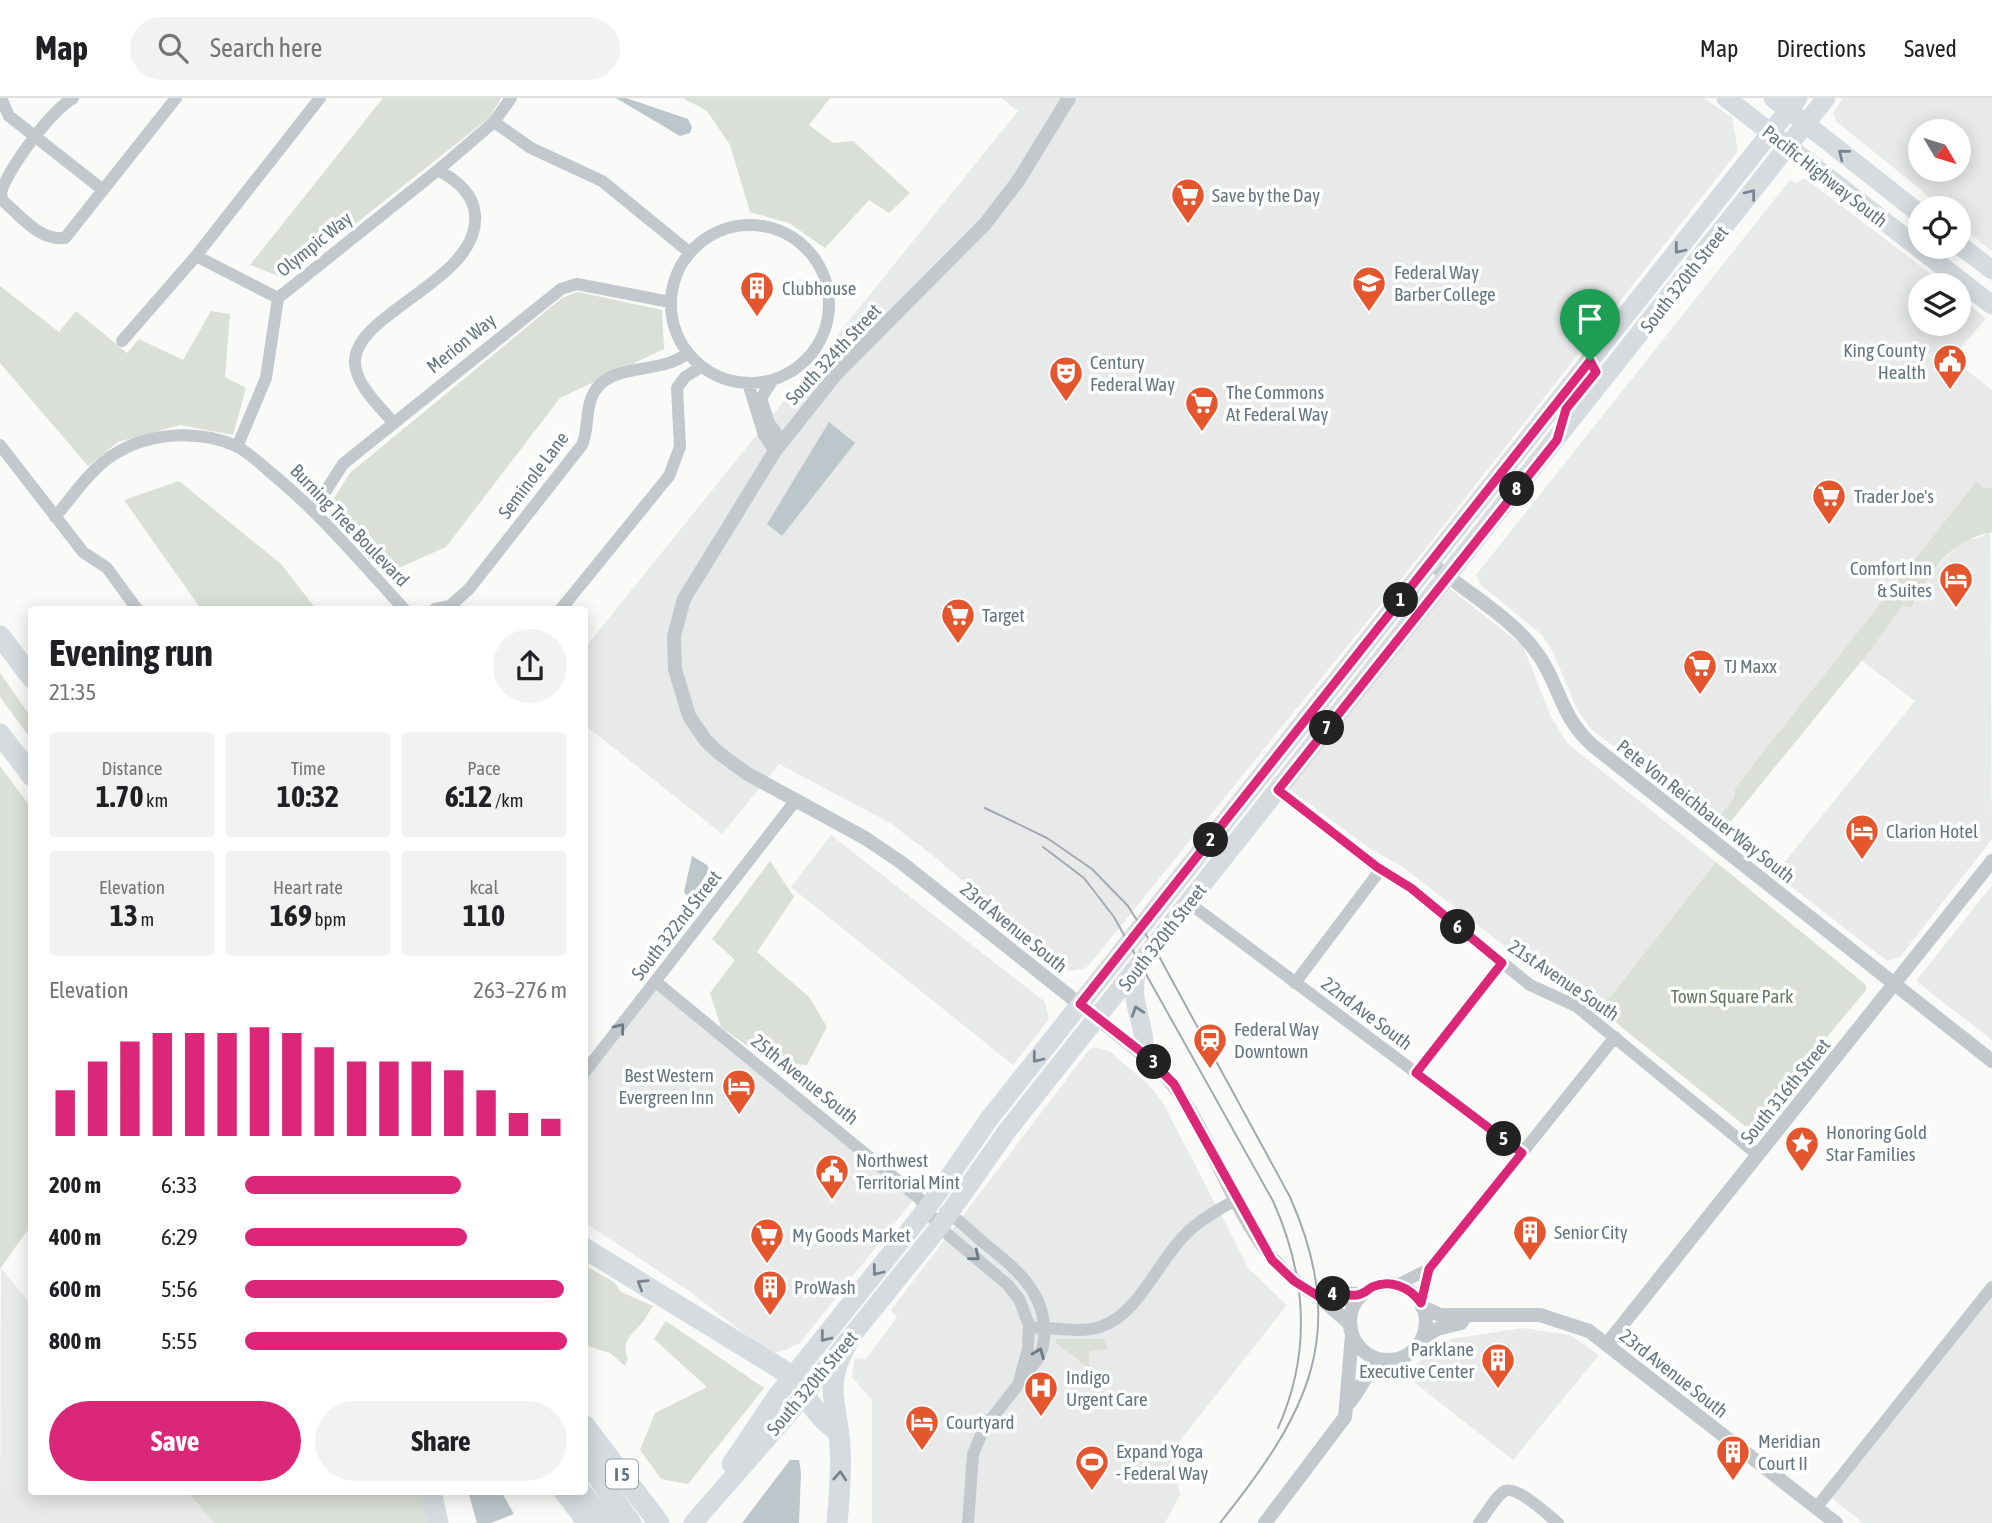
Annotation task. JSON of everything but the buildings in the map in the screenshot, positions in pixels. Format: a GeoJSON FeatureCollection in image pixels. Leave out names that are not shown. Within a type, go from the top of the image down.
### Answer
{"type":"FeatureCollection","features":[{"type":"Feature","properties":{"kind":"highway"},"geometry":{"type":"LineString","coordinates":[[0,623],[28,655]]}},
{"type":"Feature","properties":{"kind":"highway"},"geometry":{"type":"LineString","coordinates":[[0,636],[28,673]]}},
{"type":"Feature","properties":{"kind":"highway"},"geometry":{"type":"LineString","coordinates":[[0,734],[28,771]]}},
{"type":"Feature","properties":{"kind":"highway"},"geometry":{"type":"LineString","coordinates":[[588,1250],[793,1377],[803,1396],[824,1422],[837,1430]]}},
{"type":"Feature","properties":{"kind":"highway"},"geometry":{"type":"LineString","coordinates":[[837,1523],[841,1465],[832,1375],[848,1341]]}},
{"type":"Feature","properties":{"kind":"highway","name":"I 5"},"geometry":{"type":"LineString","coordinates":[[588,1430],[659,1523]]}},
{"type":"Feature","properties":{"kind":"highway"},"geometry":{"type":"LineString","coordinates":[[588,1464],[631,1523]]}},
{"type":"Feature","properties":{"kind":"highway"},"geometry":{"type":"LineString","coordinates":[[433,1495],[438,1523]]}},
{"type":"Feature","properties":{"kind":"highway"},"geometry":{"type":"LineString","coordinates":[[567,1495],[588,1523]]}},
{"type":"Feature","properties":{"kind":"highway"},"geometry":{"type":"LineString","coordinates":[[583,1495],[607,1523]]}},
{"type":"Feature","properties":{"kind":"main road","name":"Pacific Highway South"},"geometry":{"type":"LineString","coordinates":[[1726,98],[1989,298]]}},
{"type":"Feature","properties":{"kind":"main road","name":"South 320th Street"},"geometry":{"type":"LineString","coordinates":[[698,1516],[848,1341],[944,1220],[1007,1131],[1826,98]]}},
{"type":"Feature","properties":{"kind":"main road","name":"Pacific Highway South"},"geometry":{"type":"LineString","coordinates":[[1787,102],[1806,124],[1908,205]]}},
{"type":"Feature","properties":{"kind":"main road","name":"South 320th Street"},"geometry":{"type":"LineString","coordinates":[[698,1516],[762,1417],[928,1208],[989,1119],[1771,134],[1787,102]]}},
{"type":"Feature","properties":{"kind":"main road"},"geometry":{"type":"LineString","coordinates":[[1971,254],[1992,270]]}},
{"type":"Feature","properties":{"kind":"main road"},"geometry":{"type":"LineString","coordinates":[[1557,440],[1566,409],[1596,372],[1590,361]]}},
{"type":"Feature","properties":{"kind":"main road"},"geometry":{"type":"LineString","coordinates":[[1278,790],[1273,785],[1274,777],[1313,727],[1321,701]]}},
{"type":"Feature","properties":{"kind":"main road"},"geometry":{"type":"LineString","coordinates":[[1204,884],[1216,853],[1256,801],[1253,788]]}},
{"type":"Feature","properties":{"kind":"main road"},"geometry":{"type":"LineString","coordinates":[[1137,968],[1133,997],[1146,1032],[1144,1054]]}},
{"type":"Feature","properties":{"kind":"street"},"geometry":{"type":"LineString","coordinates":[[73,98],[63,104],[1,192],[2,200],[43,236],[52,239],[65,238],[176,98]]}},
{"type":"Feature","properties":{"kind":"street"},"geometry":{"type":"LineString","coordinates":[[122,341],[196,256],[320,98]]}},
{"type":"Feature","properties":{"kind":"street","name":"Olympic Way"},"geometry":{"type":"LineString","coordinates":[[237,447],[266,377],[278,298],[439,170],[494,122],[511,98]]}},
{"type":"Feature","properties":{"kind":"street","name":"South 324th Street"},"geometry":{"type":"LineString","coordinates":[[684,704],[677,678],[674,636],[684,599],[778,446],[837,373],[985,224],[1030,162],[1069,98]]}},
{"type":"Feature","properties":{"kind":"street"},"geometry":{"type":"LineString","coordinates":[[1,100],[9,116],[103,190]]}},
{"type":"Feature","properties":{"kind":"street"},"geometry":{"type":"LineString","coordinates":[[494,122],[531,148],[602,181],[689,251]]}},
{"type":"Feature","properties":{"kind":"street"},"geometry":{"type":"LineString","coordinates":[[393,422],[359,376],[355,365],[357,351],[366,337],[386,318],[458,260],[473,237],[474,209],[470,198],[460,185],[439,170]]}},
{"type":"Feature","properties":{"kind":"street"},"geometry":{"type":"LineString","coordinates":[[563,606],[669,476],[680,447],[674,328],[670,302],[676,273],[689,251],[724,228],[741,224],[765,225],[782,231],[808,250],[825,279],[829,308],[819,342],[799,366],[773,380],[748,383],[725,379],[701,367],[687,353],[674,328]]}},
{"type":"Feature","properties":{"kind":"street"},"geometry":{"type":"LineString","coordinates":[[196,256],[278,298]]}},
{"type":"Feature","properties":{"kind":"street","name":"Merion Way"},"geometry":{"type":"LineString","coordinates":[[313,511],[343,464],[507,330],[570,284],[670,302]]}},
{"type":"Feature","properties":{"kind":"street","name":"Seminole Lane"},"geometry":{"type":"LineString","coordinates":[[450,606],[469,589],[582,445],[587,433],[591,398],[598,386],[612,377],[676,363],[687,353]]}},
{"type":"Feature","properties":{"kind":"street"},"geometry":{"type":"LineString","coordinates":[[677,388],[685,377],[701,367]]}},
{"type":"Feature","properties":{"kind":"street"},"geometry":{"type":"LineString","coordinates":[[773,380],[761,398],[778,446]]}},
{"type":"Feature","properties":{"kind":"street"},"geometry":{"type":"LineString","coordinates":[[748,383],[764,436],[778,446]]}},
{"type":"Feature","properties":{"kind":"street","name":"Burning Tree Boulevard"},"geometry":{"type":"LineString","coordinates":[[55,517],[99,466],[117,452],[137,443],[186,435],[202,436],[237,447],[293,491],[401,606]]}},
{"type":"Feature","properties":{"kind":"street"},"geometry":{"type":"LineString","coordinates":[[0,445],[83,552],[107,568],[135,606]]}},
{"type":"Feature","properties":{"kind":"street","name":"Pete Von Reichbauer Way South"},"geometry":{"type":"LineString","coordinates":[[1431,563],[1532,646],[1549,672],[1565,713],[1592,745],[1992,1061]]}},
{"type":"Feature","properties":{"kind":"street","name":"23rd Avenue South"},"geometry":{"type":"LineString","coordinates":[[684,704],[695,726],[719,753],[746,773],[865,838],[910,868],[1144,1054],[1181,1094],[1272,1260],[1294,1281],[1318,1296],[1350,1329]]}},
{"type":"Feature","properties":{"kind":"street","name":"21st Avenue South"},"geometry":{"type":"LineString","coordinates":[[1278,790],[1381,869],[1411,888],[1530,985],[1576,1006],[1758,1155]]}},
{"type":"Feature","properties":{"kind":"street","name":"South 322nd Street"},"geometry":{"type":"LineString","coordinates":[[588,1068],[796,800]]}},
{"type":"Feature","properties":{"kind":"street","name":"South 316th Street"},"geometry":{"type":"LineString","coordinates":[[1607,1344],[1992,861]]}},
{"type":"Feature","properties":{"kind":"street"},"geometry":{"type":"LineString","coordinates":[[1295,983],[1381,869]]}},
{"type":"Feature","properties":{"kind":"street","name":"22nd Ave South"},"geometry":{"type":"LineString","coordinates":[[1189,903],[1522,1153]]}},
{"type":"Feature","properties":{"kind":"street"},"geometry":{"type":"LineString","coordinates":[[1416,1073],[1502,963]]}},
{"type":"Feature","properties":{"kind":"street","name":"25th Avenue South"},"geometry":{"type":"LineString","coordinates":[[656,982],[716,1033],[818,1112],[928,1208]]}},
{"type":"Feature","properties":{"kind":"street"},"geometry":{"type":"LineString","coordinates":[[1348,1404],[1345,1393],[1350,1312],[1361,1294],[1374,1286],[1397,1285],[1429,1269],[1615,1037]]}},
{"type":"Feature","properties":{"kind":"street"},"geometry":{"type":"LineString","coordinates":[[1029,1328],[1086,1330],[1111,1322],[1130,1305],[1183,1236],[1211,1214],[1237,1199]]}},
{"type":"Feature","properties":{"kind":"street"},"geometry":{"type":"LineString","coordinates":[[928,1208],[1022,1276],[1034,1290],[1044,1315],[1040,1355],[1033,1367],[1024,1373],[976,1444],[969,1483],[968,1523]]}},
{"type":"Feature","properties":{"kind":"street"},"geometry":{"type":"LineString","coordinates":[[944,1220],[1019,1299],[1029,1328],[1024,1373]]}},
{"type":"Feature","properties":{"kind":"street"},"geometry":{"type":"LineString","coordinates":[[1265,1523],[1338,1429],[1348,1404],[1356,1396],[1367,1373],[1386,1360],[1407,1354],[1422,1338],[1426,1320],[1422,1305],[1429,1269]]}},
{"type":"Feature","properties":{"kind":"street"},"geometry":{"type":"LineString","coordinates":[[1397,1285],[1408,1290],[1422,1305]]}},
{"type":"Feature","properties":{"kind":"street"},"geometry":{"type":"LineString","coordinates":[[1816,1507],[1992,1287]]}},
{"type":"Feature","properties":{"kind":"street"},"geometry":{"type":"LineString","coordinates":[[1318,1296],[1327,1293],[1361,1294]]}},
{"type":"Feature","properties":{"kind":"street","name":"23rd Avenue South"},"geometry":{"type":"LineString","coordinates":[[1422,1305],[1440,1315],[1524,1314],[1553,1317],[1589,1331],[1836,1523]]}},
{"type":"Feature","properties":{"kind":"street","name":"23rd Avenue South"},"geometry":{"type":"LineString","coordinates":[[1422,1338],[1437,1329],[1461,1323],[1466,1316]]}},
{"type":"Feature","properties":{"kind":"street"},"geometry":{"type":"LineString","coordinates":[[1350,1329],[1361,1350],[1386,1360]]}},
{"type":"Feature","properties":{"kind":"street"},"geometry":{"type":"LineString","coordinates":[[1479,1523],[1503,1492],[1510,1490],[1522,1495],[1558,1523]]}},
{"type":"Feature","properties":{"kind":"shaded area"},"geometry":{"type":"Polygon","coordinates":[[[616,98],[626,98],[688,119],[692,127],[690,133],[680,136],[616,98]]]}},
{"type":"Feature","properties":{"kind":"shaded area","name":"The Commons At Federal Way"},"geometry":{"type":"Polygon","coordinates":[[[1001,98],[1704,98],[1732,117],[1738,151],[1407,572],[1103,948],[1086,968],[1069,971],[931,854],[890,823],[779,764],[722,834],[588,727],[588,644],[1018,111],[1001,98]]]}},
{"type":"Feature","properties":{"kind":"shaded area"},"geometry":{"type":"Polygon","coordinates":[[[1843,98],[1992,98],[1992,251],[1971,234],[1971,196],[1927,196],[1912,182],[1971,182],[1971,119],[1908,119],[1908,179],[1837,122],[1833,113],[1843,98]]]}},
{"type":"Feature","properties":{"kind":"shaded area"},"geometry":{"type":"Polygon","coordinates":[[[1805,178],[1929,273],[1908,273],[1908,336],[1971,336],[1951,358],[1992,390],[1992,487],[1984,488],[1976,483],[1735,788],[1734,798],[1719,817],[1722,832],[1590,728],[1576,707],[1553,652],[1542,635],[1481,585],[1476,575],[1790,180],[1797,183],[1805,178]]]}},
{"type":"Feature","properties":{"kind":"shaded area"},"geometry":{"type":"Polygon","coordinates":[[[1971,306],[1986,319],[1971,336],[1971,306]]]}},
{"type":"Feature","properties":{"kind":"shaded area"},"geometry":{"type":"Polygon","coordinates":[[[829,422],[855,443],[782,536],[767,524],[829,422]]]}},
{"type":"Feature","properties":{"kind":"shaded area"},"geometry":{"type":"Polygon","coordinates":[[[1990,531],[1992,839],[1900,957],[1887,961],[1775,874],[1915,701],[1861,660],[1904,604],[1911,608],[1926,577],[1964,540],[1982,537],[1990,531]]]}},
{"type":"Feature","properties":{"kind":"shaded area"},"geometry":{"type":"Polygon","coordinates":[[[1449,588],[1523,646],[1551,717],[1568,744],[1716,862],[1600,1010],[1569,987],[1540,974],[1403,867],[1369,848],[1288,788],[1449,588]]]}},
{"type":"Feature","properties":{"kind":"shaded area"},"geometry":{"type":"Polygon","coordinates":[[[831,835],[1045,1002],[1049,1019],[1013,1065],[791,887],[831,835]]]}},
{"type":"Feature","properties":{"kind":"shaded area"},"geometry":{"type":"Polygon","coordinates":[[[692,856],[707,865],[709,870],[694,894],[687,896],[684,892],[692,856]]]}},
{"type":"Feature","properties":{"kind":"shaded area"},"geometry":{"type":"Polygon","coordinates":[[[1992,885],[1992,1040],[1916,981],[1992,885]]]}},
{"type":"Feature","properties":{"kind":"shaded area"},"geometry":{"type":"Polygon","coordinates":[[[656,982],[917,1195],[800,1343],[775,1353],[754,1341],[689,1291],[588,1225],[588,1068],[656,982]]]}},
{"type":"Feature","properties":{"kind":"shaded area"},"geometry":{"type":"Polygon","coordinates":[[[1094,1047],[1109,1051],[1148,1084],[1163,1103],[1249,1269],[1287,1305],[1171,1452],[1180,1495],[1165,1523],[872,1523],[872,1400],[852,1377],[855,1358],[866,1359],[897,1317],[891,1310],[1089,1050],[1094,1047]]]}},
{"type":"Feature","properties":{"kind":"shaded area"},"geometry":{"type":"Polygon","coordinates":[[[1,1268],[28,1301],[28,1495],[190,1495],[214,1523],[0,1523],[1,1268]]]}},
{"type":"Feature","properties":{"kind":"shaded area"},"geometry":{"type":"Polygon","coordinates":[[[1992,1287],[1992,1523],[1863,1523],[1827,1494],[1992,1287]]]}},
{"type":"Feature","properties":{"kind":"shaded area"},"geometry":{"type":"Polygon","coordinates":[[[1523,1328],[1570,1335],[1599,1355],[1513,1460],[1401,1372],[1451,1339],[1523,1328]]]}},
{"type":"Feature","properties":{"kind":"shaded area"},"geometry":{"type":"Polygon","coordinates":[[[790,1460],[799,1460],[801,1473],[799,1523],[742,1523],[790,1460]]]}},
{"type":"Feature","properties":{"kind":"shaded area"},"geometry":{"type":"Polygon","coordinates":[[[469,1495],[503,1495],[514,1514],[491,1523],[477,1523],[469,1495]]]}},
{"type":"Feature","properties":{"kind":"green space"},"geometry":{"type":"Polygon","coordinates":[[[383,98],[501,98],[490,117],[286,279],[250,265],[383,98]]]}},
{"type":"Feature","properties":{"kind":"green space"},"geometry":{"type":"Polygon","coordinates":[[[683,98],[830,98],[809,125],[833,143],[853,141],[910,193],[889,213],[869,200],[825,248],[789,223],[750,212],[730,145],[707,111],[683,98]]]}},
{"type":"Feature","properties":{"kind":"green space"},"geometry":{"type":"Polygon","coordinates":[[[0,286],[59,332],[76,311],[127,353],[139,339],[183,360],[211,311],[230,314],[225,377],[246,388],[233,435],[180,425],[118,442],[88,466],[0,363],[0,286]]]}},
{"type":"Feature","properties":{"kind":"green space"},"geometry":{"type":"Polygon","coordinates":[[[578,292],[662,310],[664,349],[560,398],[446,547],[387,573],[327,509],[350,473],[562,298],[578,292]]]}},
{"type":"Feature","properties":{"kind":"green space"},"geometry":{"type":"Polygon","coordinates":[[[179,481],[281,564],[314,606],[199,606],[124,500],[179,481]]]}},
{"type":"Feature","properties":{"kind":"green space"},"geometry":{"type":"Polygon","coordinates":[[[1976,482],[1984,488],[1992,487],[1992,532],[1965,541],[1934,569],[1911,608],[1903,605],[1872,648],[1722,832],[1719,817],[1734,798],[1735,788],[1976,482]]]}},
{"type":"Feature","properties":{"kind":"green space"},"geometry":{"type":"Polygon","coordinates":[[[0,673],[28,713],[28,735],[0,697],[0,673]]]}},
{"type":"Feature","properties":{"kind":"green space"},"geometry":{"type":"Polygon","coordinates":[[[0,766],[28,804],[28,1229],[0,1269],[0,766]]]}},
{"type":"Feature","properties":{"kind":"green space"},"geometry":{"type":"Polygon","coordinates":[[[770,861],[794,897],[757,952],[809,997],[827,1027],[807,1065],[771,1063],[721,1027],[710,993],[735,960],[712,939],[770,861]]]}},
{"type":"Feature","properties":{"kind":"green space","name":"Town Square Park"},"geometry":{"type":"Polygon","coordinates":[[[1716,862],[1866,985],[1866,990],[1811,1056],[1810,1061],[1759,1125],[1745,1126],[1600,1010],[1716,862]]]}},
{"type":"Feature","properties":{"kind":"green space"},"geometry":{"type":"Polygon","coordinates":[[[588,1267],[614,1282],[621,1292],[653,1306],[626,1343],[628,1359],[625,1366],[610,1353],[588,1346],[588,1267]]]}},
{"type":"Feature","properties":{"kind":"green space"},"geometry":{"type":"Polygon","coordinates":[[[666,1321],[764,1388],[688,1484],[661,1479],[640,1450],[655,1413],[707,1387],[654,1339],[666,1321]]]}},
{"type":"Feature","properties":{"kind":"green space"},"geometry":{"type":"Polygon","coordinates":[[[1057,1339],[1104,1339],[1107,1349],[1089,1351],[1089,1368],[1056,1343],[1057,1339]]]}},
{"type":"Feature","properties":{"kind":"green space"},"geometry":{"type":"Polygon","coordinates":[[[190,1495],[424,1495],[430,1523],[214,1523],[190,1495]]]}},
{"type":"Feature","properties":{"kind":"tram line"},"geometry":{"type":"LineString","coordinates":[[985,808],[1047,838],[1092,869],[1128,906],[1155,949],[1290,1197],[1308,1246],[1317,1291],[1318,1332],[1310,1371],[1296,1408],[1276,1445],[1220,1523]]}},
{"type":"Feature","properties":{"kind":"tram line"},"geometry":{"type":"LineString","coordinates":[[1043,847],[1084,878],[1114,917],[1273,1201],[1293,1258],[1301,1314],[1296,1371],[1278,1428]]}},
{"type":"Feature","properties":{"kind":"place","name":"Save by the Day"},"geometry":{"type":"Point","coordinates":[1188,225]}},
{"type":"Feature","properties":{"kind":"place","name":"Federal Way Barber College"},"geometry":{"type":"Point","coordinates":[1369,313]}},
{"type":"Feature","properties":{"kind":"place","name":"Clubhouse"},"geometry":{"type":"Point","coordinates":[757,318]}},
{"type":"Feature","properties":{"kind":"place","name":"King County Health"},"geometry":{"type":"Point","coordinates":[1950,391]}},
{"type":"Feature","properties":{"kind":"place","name":"Century Federal Way"},"geometry":{"type":"Point","coordinates":[1066,403]}},
{"type":"Feature","properties":{"kind":"place","name":"The Commons At Federal Way"},"geometry":{"type":"Point","coordinates":[1202,433]}},
{"type":"Feature","properties":{"kind":"place","name":"Trader Joe's"},"geometry":{"type":"Point","coordinates":[1829,526]}},
{"type":"Feature","properties":{"kind":"place","name":"Comfort Inn & Suites"},"geometry":{"type":"Point","coordinates":[1956,609]}},
{"type":"Feature","properties":{"kind":"place","name":"Target"},"geometry":{"type":"Point","coordinates":[958,645]}},
{"type":"Feature","properties":{"kind":"place","name":"TJ Maxx"},"geometry":{"type":"Point","coordinates":[1700,696]}},
{"type":"Feature","properties":{"kind":"place","name":"Clarion Hotel"},"geometry":{"type":"Point","coordinates":[1862,861]}},
{"type":"Feature","properties":{"kind":"place","name":"Federal Way Downtown"},"geometry":{"type":"Point","coordinates":[1210,1070]}},
{"type":"Feature","properties":{"kind":"place","name":"Best Western Evergreen Inn"},"geometry":{"type":"Point","coordinates":[739,1116]}},
{"type":"Feature","properties":{"kind":"place","name":"Honoring Gold Star Families"},"geometry":{"type":"Point","coordinates":[1802,1173]}},
{"type":"Feature","properties":{"kind":"place","name":"Northwest Territorial Mint"},"geometry":{"type":"Point","coordinates":[832,1201]}},
{"type":"Feature","properties":{"kind":"place","name":"Senior City"},"geometry":{"type":"Point","coordinates":[1530,1262]}},
{"type":"Feature","properties":{"kind":"place","name":"My Goods Market"},"geometry":{"type":"Point","coordinates":[767,1265]}},
{"type":"Feature","properties":{"kind":"place","name":"ProWash"},"geometry":{"type":"Point","coordinates":[770,1317]}},
{"type":"Feature","properties":{"kind":"place","name":"Parklane Executive Center"},"geometry":{"type":"Point","coordinates":[1498,1390]}},
{"type":"Feature","properties":{"kind":"place","name":"Indigo Urgent Care"},"geometry":{"type":"Point","coordinates":[1041,1418]}},
{"type":"Feature","properties":{"kind":"place","name":"Courtyard"},"geometry":{"type":"Point","coordinates":[922,1452]}},
{"type":"Feature","properties":{"kind":"place","name":"Meridian Court II"},"geometry":{"type":"Point","coordinates":[1733,1482]}},
{"type":"Feature","properties":{"kind":"place","name":"Expand Yoga - Federal Way"},"geometry":{"type":"Point","coordinates":[1092,1492]}},
{"type":"Feature","properties":{"kind":"route"},"geometry":{"type":"LineString","coordinates":[[1590,361],[1595,365],[1596,372],[1566,409],[1557,440],[1278,790],[1377,867],[1411,888],[1502,963],[1416,1073],[1522,1153],[1429,1269],[1421,1303],[1408,1290],[1390,1284],[1374,1286],[1361,1294],[1327,1293],[1318,1296],[1286,1275],[1259,1241],[1188,1104],[1174,1084],[1156,1063],[1080,1004],[1590,361]]}}]}
